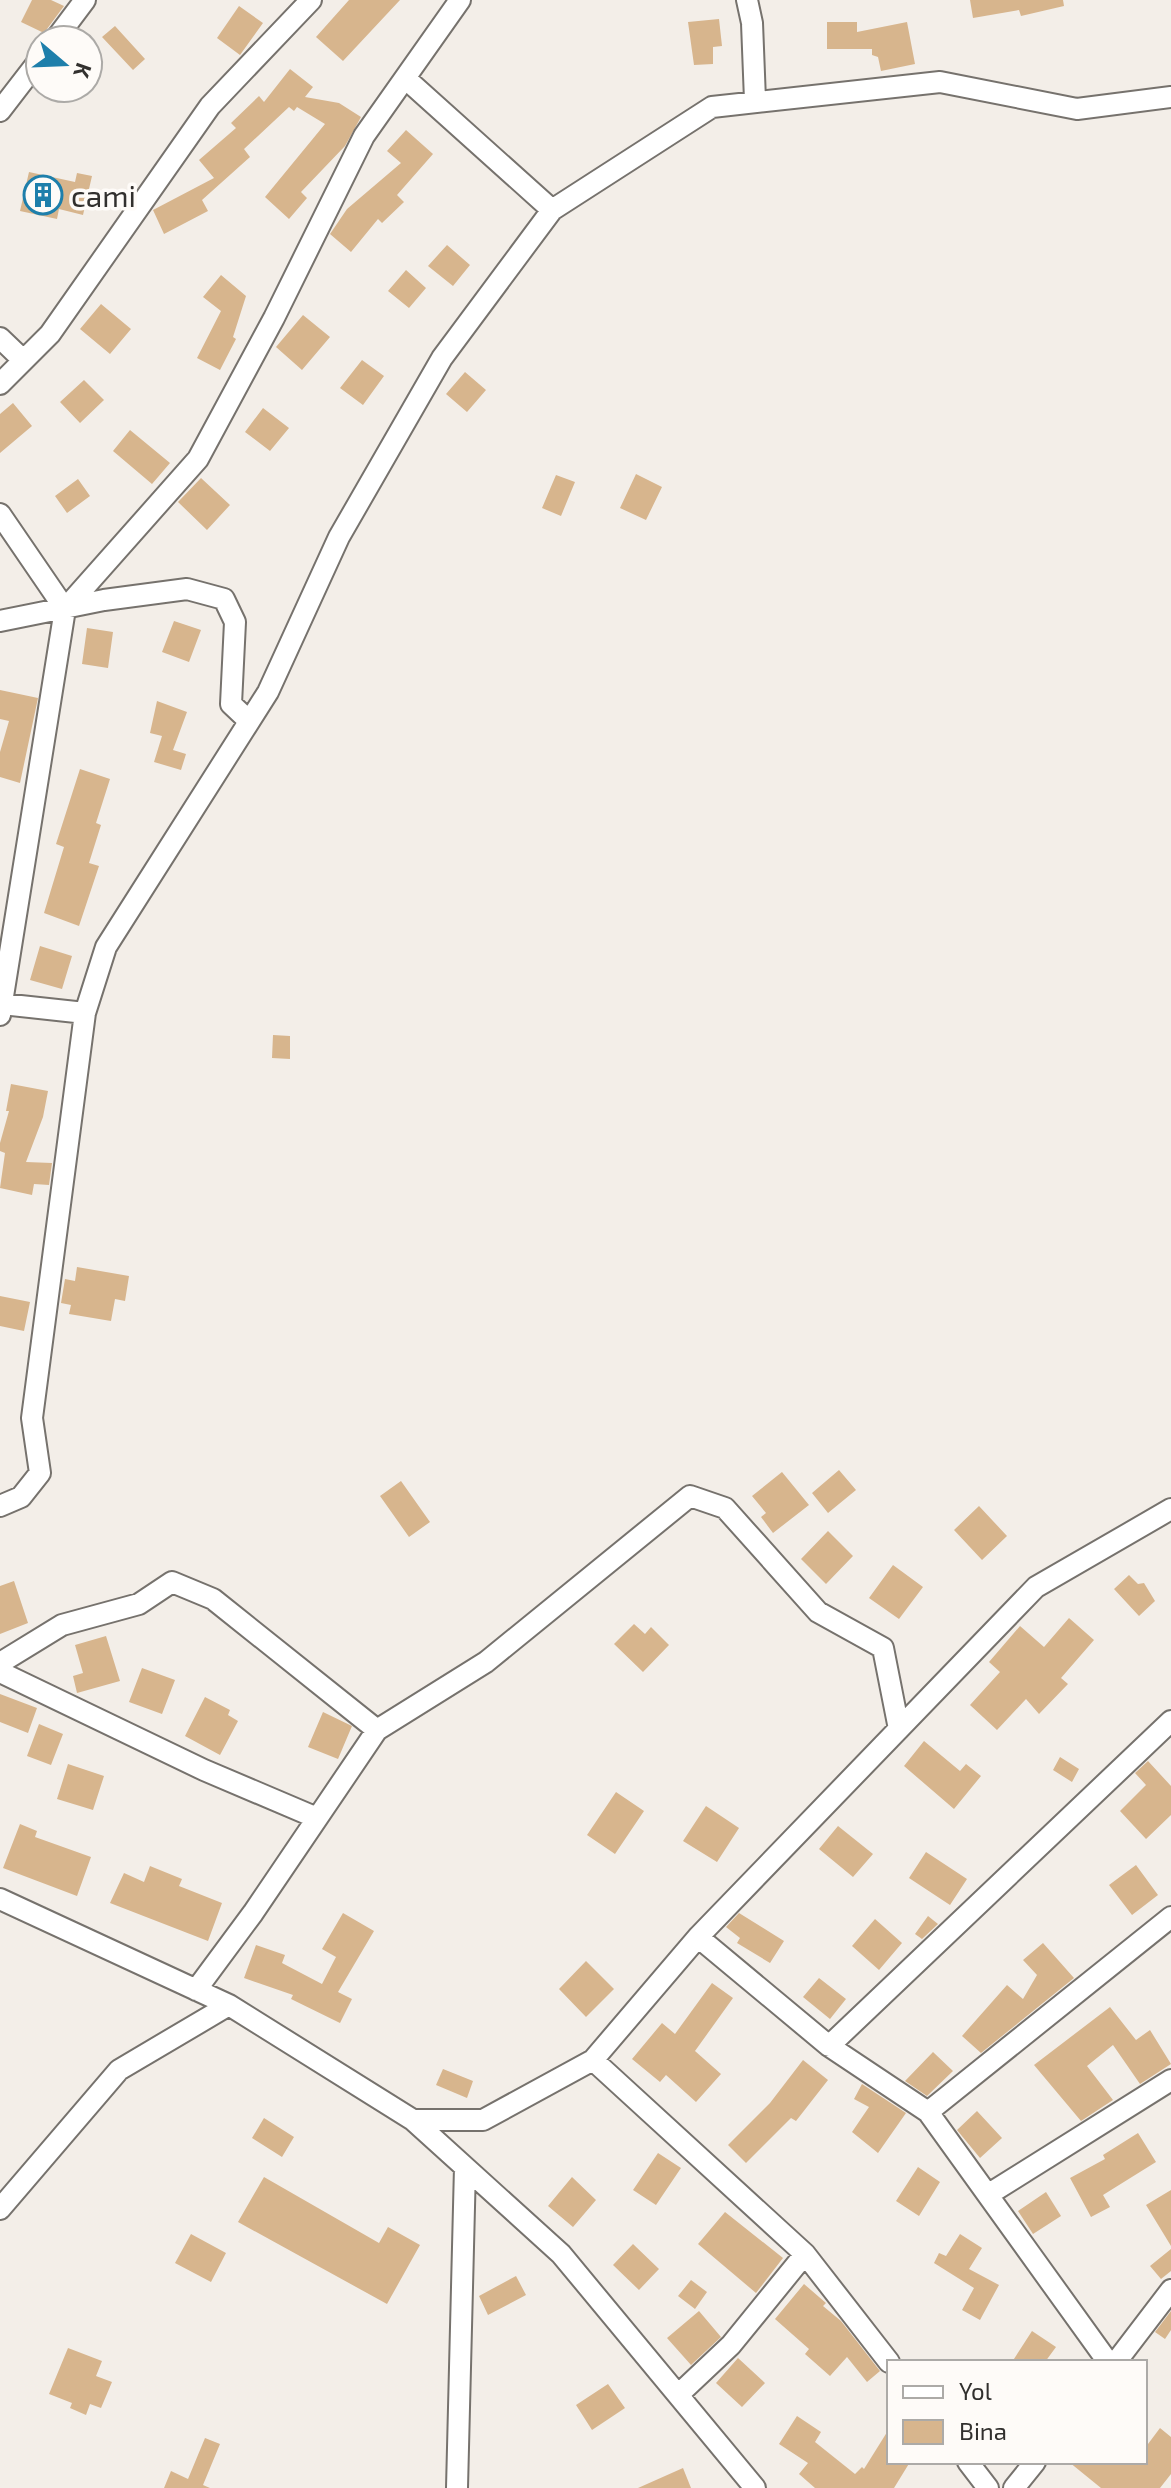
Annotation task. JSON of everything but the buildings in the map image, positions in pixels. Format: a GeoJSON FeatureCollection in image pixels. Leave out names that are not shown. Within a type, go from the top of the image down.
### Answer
{"type":"FeatureCollection","features":[{"type":"Feature","properties":{"kind":"street"},"geometry":{"type":"LineString","coordinates":[[67,24],[85,0]]}},
{"type":"Feature","properties":{"kind":"street"},"geometry":{"type":"LineString","coordinates":[[0,384],[50,334],[210,106],[311,0]]}},
{"type":"Feature","properties":{"kind":"street"},"geometry":{"type":"LineString","coordinates":[[85,1013],[1,1010],[65,609],[198,459],[274,318],[364,136],[460,0]]}},
{"type":"Feature","properties":{"kind":"street"},"geometry":{"type":"LineString","coordinates":[[747,0],[752,23],[755,100]]}},
{"type":"Feature","properties":{"kind":"street"},"geometry":{"type":"LineString","coordinates":[[405,78],[552,210]]}},
{"type":"Feature","properties":{"kind":"street"},"geometry":{"type":"LineString","coordinates":[[0,111],[24,80]]}},
{"type":"Feature","properties":{"kind":"street"},"geometry":{"type":"LineString","coordinates":[[0,1506],[21,1497],[40,1473],[32,1418],[85,1013],[106,947],[268,692],[339,537],[442,358],[552,210],[712,107],[940,82],[1077,109],[1171,97]]}},
{"type":"Feature","properties":{"kind":"street"},"geometry":{"type":"LineString","coordinates":[[0,338],[23,360]]}},
{"type":"Feature","properties":{"kind":"street"},"geometry":{"type":"LineString","coordinates":[[0,514],[65,609]]}},
{"type":"Feature","properties":{"kind":"street"},"geometry":{"type":"LineString","coordinates":[[0,621],[187,589],[224,599],[235,622],[231,704],[249,721]]}},
{"type":"Feature","properties":{"kind":"street"},"geometry":{"type":"LineString","coordinates":[[196,1990],[377,1730],[486,1662],[690,1496],[725,1508],[818,1612],[883,1648],[899,1729]]}},
{"type":"Feature","properties":{"kind":"street"},"geometry":{"type":"LineString","coordinates":[[413,2120],[483,2120],[593,2060],[698,1937],[1036,1587],[1171,1509]]}},
{"type":"Feature","properties":{"kind":"street"},"geometry":{"type":"LineString","coordinates":[[0,1663],[62,1625],[139,1604],[172,1582],[213,1599],[377,1730]]}},
{"type":"Feature","properties":{"kind":"street"},"geometry":{"type":"LineString","coordinates":[[0,1672],[204,1770],[317,1818]]}},
{"type":"Feature","properties":{"kind":"street"},"geometry":{"type":"LineString","coordinates":[[829,2046],[1171,1721]]}},
{"type":"Feature","properties":{"kind":"street"},"geometry":{"type":"LineString","coordinates":[[0,1899],[229,2005],[413,2120],[561,2254],[755,2488]]}},
{"type":"Feature","properties":{"kind":"street"},"geometry":{"type":"LineString","coordinates":[[928,2112],[1171,1917]]}},
{"type":"Feature","properties":{"kind":"street"},"geometry":{"type":"LineString","coordinates":[[698,1937],[829,2046],[928,2112],[1107,2360]]}},
{"type":"Feature","properties":{"kind":"street"},"geometry":{"type":"LineString","coordinates":[[0,2209],[119,2070],[229,2005]]}},
{"type":"Feature","properties":{"kind":"street"},"geometry":{"type":"LineString","coordinates":[[593,2060],[805,2254],[887,2360]]}},
{"type":"Feature","properties":{"kind":"street"},"geometry":{"type":"LineString","coordinates":[[989,2194],[1171,2080]]}},
{"type":"Feature","properties":{"kind":"street"},"geometry":{"type":"LineString","coordinates":[[457,2488],[465,2167]]}},
{"type":"Feature","properties":{"kind":"street"},"geometry":{"type":"LineString","coordinates":[[678,2395],[731,2345],[805,2254]]}},
{"type":"Feature","properties":{"kind":"street"},"geometry":{"type":"LineString","coordinates":[[1118,2360],[1171,2290]]}},
{"type":"Feature","properties":{"kind":"street"},"geometry":{"type":"LineString","coordinates":[[970,2464],[988,2488]]}},
{"type":"Feature","properties":{"kind":"street"},"geometry":{"type":"LineString","coordinates":[[1014,2488],[1033,2464]]}},
{"type":"Feature","properties":{"kind":"place","name":"cami"},"geometry":{"type":"Point","coordinates":[43,195]}}]}
